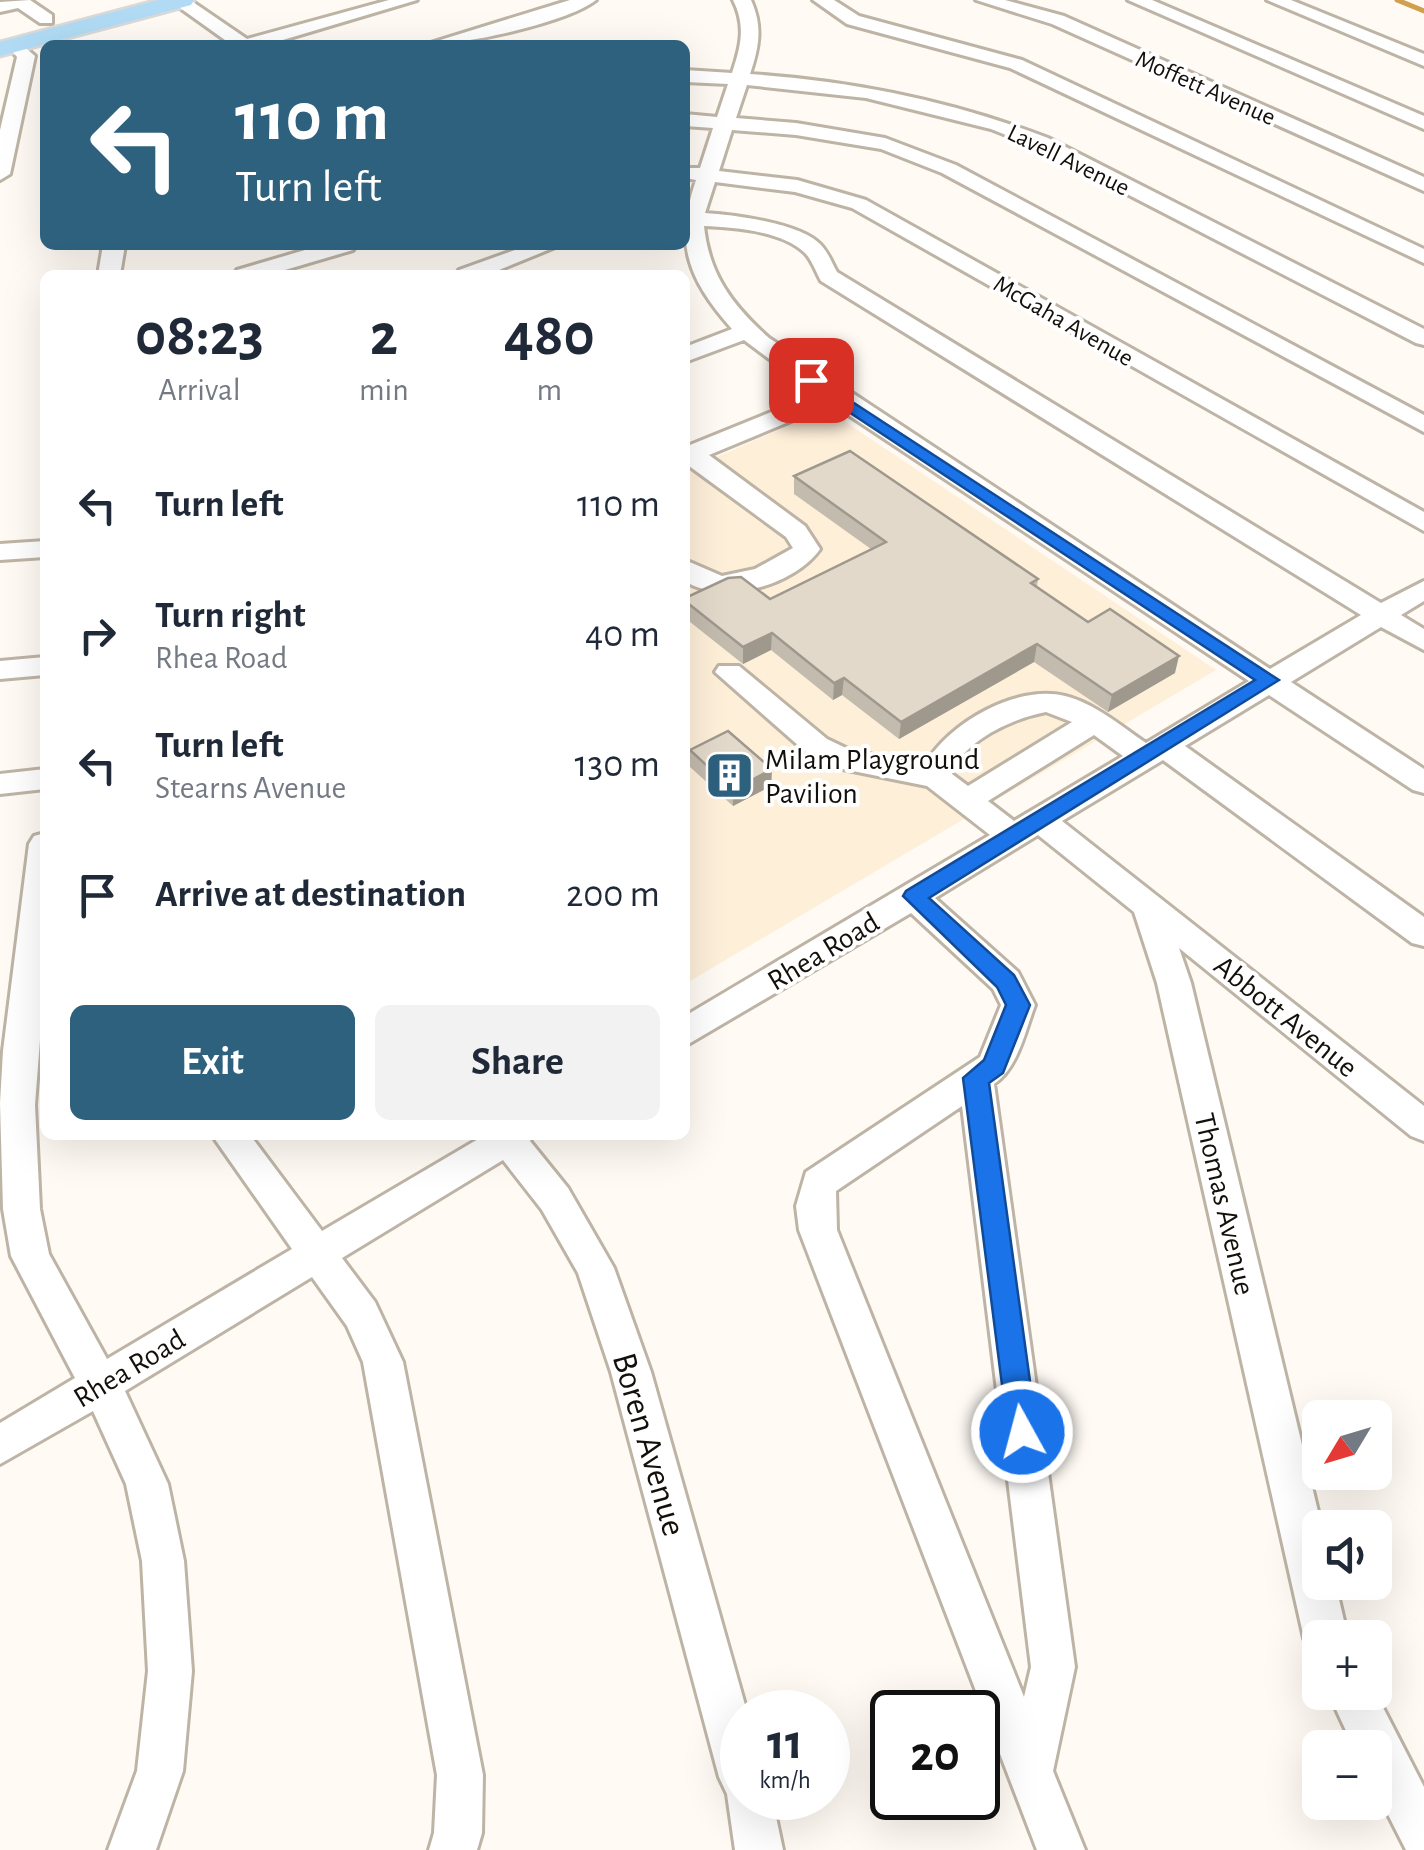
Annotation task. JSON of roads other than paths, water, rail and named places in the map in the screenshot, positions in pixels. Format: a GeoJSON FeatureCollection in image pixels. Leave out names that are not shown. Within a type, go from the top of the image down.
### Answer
{"type":"FeatureCollection","features":[{"type":"Feature","properties":{"kind":"main road"},"geometry":{"type":"LineString","coordinates":[[5,41],[46,19],[118,0]]}},
{"type":"Feature","properties":{"kind":"main road"},"geometry":{"type":"LineString","coordinates":[[5,41],[180,0]]}},
{"type":"Feature","properties":{"kind":"street"},"geometry":{"type":"LineString","coordinates":[[180,0],[238,40]]}},
{"type":"Feature","properties":{"kind":"street"},"geometry":{"type":"LineString","coordinates":[[263,40],[408,0]]}},
{"type":"Feature","properties":{"kind":"street"},"geometry":{"type":"LineString","coordinates":[[455,40],[587,0]]}},
{"type":"Feature","properties":{"kind":"street"},"geometry":{"type":"LineString","coordinates":[[690,212],[696,173],[726,122],[750,47],[750,19],[742,0]]}},
{"type":"Feature","properties":{"kind":"street"},"geometry":{"type":"LineString","coordinates":[[822,0],[854,20],[1016,64],[1424,256]]}},
{"type":"Feature","properties":{"kind":"street","name":"Moffett Avenue"},"geometry":{"type":"LineString","coordinates":[[985,0],[1058,20],[1424,185]]}},
{"type":"Feature","properties":{"kind":"street"},"geometry":{"type":"LineString","coordinates":[[1137,0],[1424,123]]}},
{"type":"Feature","properties":{"kind":"street"},"geometry":{"type":"LineString","coordinates":[[1276,0],[1424,61]]}},
{"type":"Feature","properties":{"kind":"street"},"geometry":{"type":"LineString","coordinates":[[0,7],[20,1],[46,19]]}},
{"type":"Feature","properties":{"kind":"street"},"geometry":{"type":"LineString","coordinates":[[0,174],[26,56],[5,41]]}},
{"type":"Feature","properties":{"kind":"street","name":"Lavell Avenue"},"geometry":{"type":"LineString","coordinates":[[690,76],[872,92],[940,107],[1011,130],[1424,338]]}},
{"type":"Feature","properties":{"kind":"street"},"geometry":{"type":"LineString","coordinates":[[690,120],[884,144],[949,170],[1424,424]]}},
{"type":"Feature","properties":{"kind":"street","name":"McGaha Avenue"},"geometry":{"type":"LineString","coordinates":[[696,173],[797,186],[837,196],[874,212],[1424,523]]}},
{"type":"Feature","properties":{"kind":"street"},"geometry":{"type":"LineString","coordinates":[[690,219],[761,227],[812,248],[829,276],[1424,642]]}},
{"type":"Feature","properties":{"kind":"street"},"geometry":{"type":"LineString","coordinates":[[690,223],[696,286],[746,331],[834,395],[1424,783]]}},
{"type":"Feature","properties":{"kind":"street"},"geometry":{"type":"LineString","coordinates":[[262,270],[328,250]]}},
{"type":"Feature","properties":{"kind":"street"},"geometry":{"type":"LineString","coordinates":[[481,270],[535,250]]}},
{"type":"Feature","properties":{"kind":"street"},"geometry":{"type":"LineString","coordinates":[[690,354],[746,331]]}},
{"type":"Feature","properties":{"kind":"street"},"geometry":{"type":"LineString","coordinates":[[690,453],[834,395]]}},
{"type":"Feature","properties":{"kind":"street"},"geometry":{"type":"LineString","coordinates":[[690,455],[796,532],[807,549],[792,566],[720,584],[690,572]]}},
{"type":"Feature","properties":{"kind":"street"},"geometry":{"type":"LineString","coordinates":[[0,552],[40,549]]}},
{"type":"Feature","properties":{"kind":"street","name":"Rhea Road"},"geometry":{"type":"LineString","coordinates":[[690,1030],[1424,589]]}},
{"type":"Feature","properties":{"kind":"street"},"geometry":{"type":"LineString","coordinates":[[0,670],[40,666]]}},
{"type":"Feature","properties":{"kind":"street"},"geometry":{"type":"LineString","coordinates":[[728,672],[817,746],[844,759],[936,777],[966,801],[1027,829],[1148,906]]}},
{"type":"Feature","properties":{"kind":"street"},"geometry":{"type":"LineString","coordinates":[[936,777],[936,768],[950,748],[1006,714],[1035,703],[1060,704],[1092,724],[1155,751],[1424,934]]}},
{"type":"Feature","properties":{"kind":"street"},"geometry":{"type":"LineString","coordinates":[[966,801],[1092,724]]}},
{"type":"Feature","properties":{"kind":"street"},"geometry":{"type":"LineString","coordinates":[[0,784],[40,780]]}},
{"type":"Feature","properties":{"kind":"street"},"geometry":{"type":"LineString","coordinates":[[40,883],[18,1056],[13,1139],[22,1232],[30,1256],[126,1431],[147,1484],[163,1561],[170,1672],[167,1715],[160,1770],[132,1850]]}},
{"type":"Feature","properties":{"kind":"street"},"geometry":{"type":"LineString","coordinates":[[914,896],[1006,981],[1018,1005],[994,1066],[819,1182],[815,1206],[818,1230],[1061,1850]]}},
{"type":"Feature","properties":{"kind":"street","name":"Abbott Avenue"},"geometry":{"type":"LineString","coordinates":[[1148,906],[1424,1126]]}},
{"type":"Feature","properties":{"kind":"street","name":"Thomas Avenue"},"geometry":{"type":"LineString","coordinates":[[1148,906],[1174,983],[1322,1620]]}},
{"type":"Feature","properties":{"kind":"street"},"geometry":{"type":"LineString","coordinates":[[976,1078],[1053,1667],[1030,1771]]}},
{"type":"Feature","properties":{"kind":"street"},"geometry":{"type":"LineString","coordinates":[[234,1140],[361,1314],[382,1362],[460,1775],[458,1833],[453,1850]]}},
{"type":"Feature","properties":{"kind":"street","name":"Rhea Road"},"geometry":{"type":"LineString","coordinates":[[0,1446],[503,1140]]}},
{"type":"Feature","properties":{"kind":"street","name":"Boren Avenue"},"geometry":{"type":"LineString","coordinates":[[512,1140],[555,1198],[595,1268],[631,1372],[720,1697]]}},
{"type":"Feature","properties":{"kind":"street"},"geometry":{"type":"LineString","coordinates":[[1359,1710],[1424,1836]]}},
{"type":"Feature","properties":{"kind":"street"},"geometry":{"type":"LineString","coordinates":[[753,1820],[759,1850]]}},
{"type":"Feature","properties":{"kind":"waterway"},"geometry":{"type":"LineString","coordinates":[[1397,0],[1424,11]]}},
{"type":"Feature","properties":{"kind":"place","name":"Milam Playground Pavilion"},"geometry":{"type":"Point","coordinates":[730,776]}}]}
